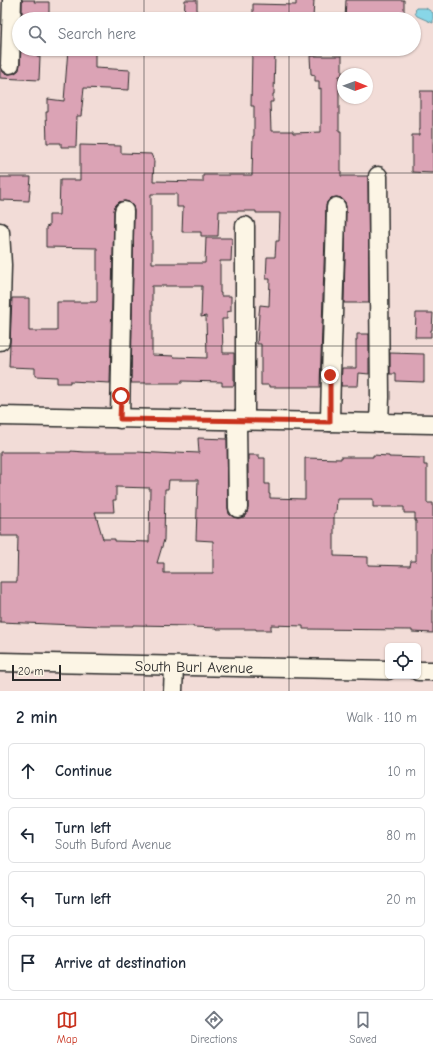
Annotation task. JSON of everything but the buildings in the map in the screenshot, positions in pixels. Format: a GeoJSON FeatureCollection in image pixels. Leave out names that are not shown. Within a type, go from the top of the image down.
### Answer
{"type":"FeatureCollection","features":[{"type":"Feature","properties":{"kind":"street"},"geometry":{"type":"LineString","coordinates":[[10,64],[12,0]]}},
{"type":"Feature","properties":{"kind":"street"},"geometry":{"type":"LineString","coordinates":[[378,176],[379,423]]}},
{"type":"Feature","properties":{"kind":"street"},"geometry":{"type":"LineString","coordinates":[[330,422],[330,375],[336,207]]}},
{"type":"Feature","properties":{"kind":"street"},"geometry":{"type":"LineString","coordinates":[[120,419],[124,211]]}},
{"type":"Feature","properties":{"kind":"street"},"geometry":{"type":"LineString","coordinates":[[238,508],[244,226]]}},
{"type":"Feature","properties":{"kind":"street"},"geometry":{"type":"LineString","coordinates":[[0,232],[2,265],[0,342]]}},
{"type":"Feature","properties":{"kind":"street"},"geometry":{"type":"LineString","coordinates":[[0,416],[433,424]]}},
{"type":"Feature","properties":{"kind":"street","name":"South Burl Avenue"},"geometry":{"type":"LineString","coordinates":[[0,662],[174,667],[385,670]]}},
{"type":"Feature","properties":{"kind":"street"},"geometry":{"type":"LineString","coordinates":[[173,691],[174,667]]}},
{"type":"Feature","properties":{"kind":"street"},"geometry":{"type":"LineString","coordinates":[[421,671],[433,671]]}},
{"type":"Feature","properties":{"kind":"water"},"geometry":{"type":"Polygon","coordinates":[[[416,8],[426,8],[433,13],[433,23],[421,18],[421,12],[415,12],[416,8]]]}},
{"type":"Feature","properties":{"kind":"route"},"geometry":{"type":"LineString","coordinates":[[121,396],[120,419],[330,422],[330,375]]}}]}
